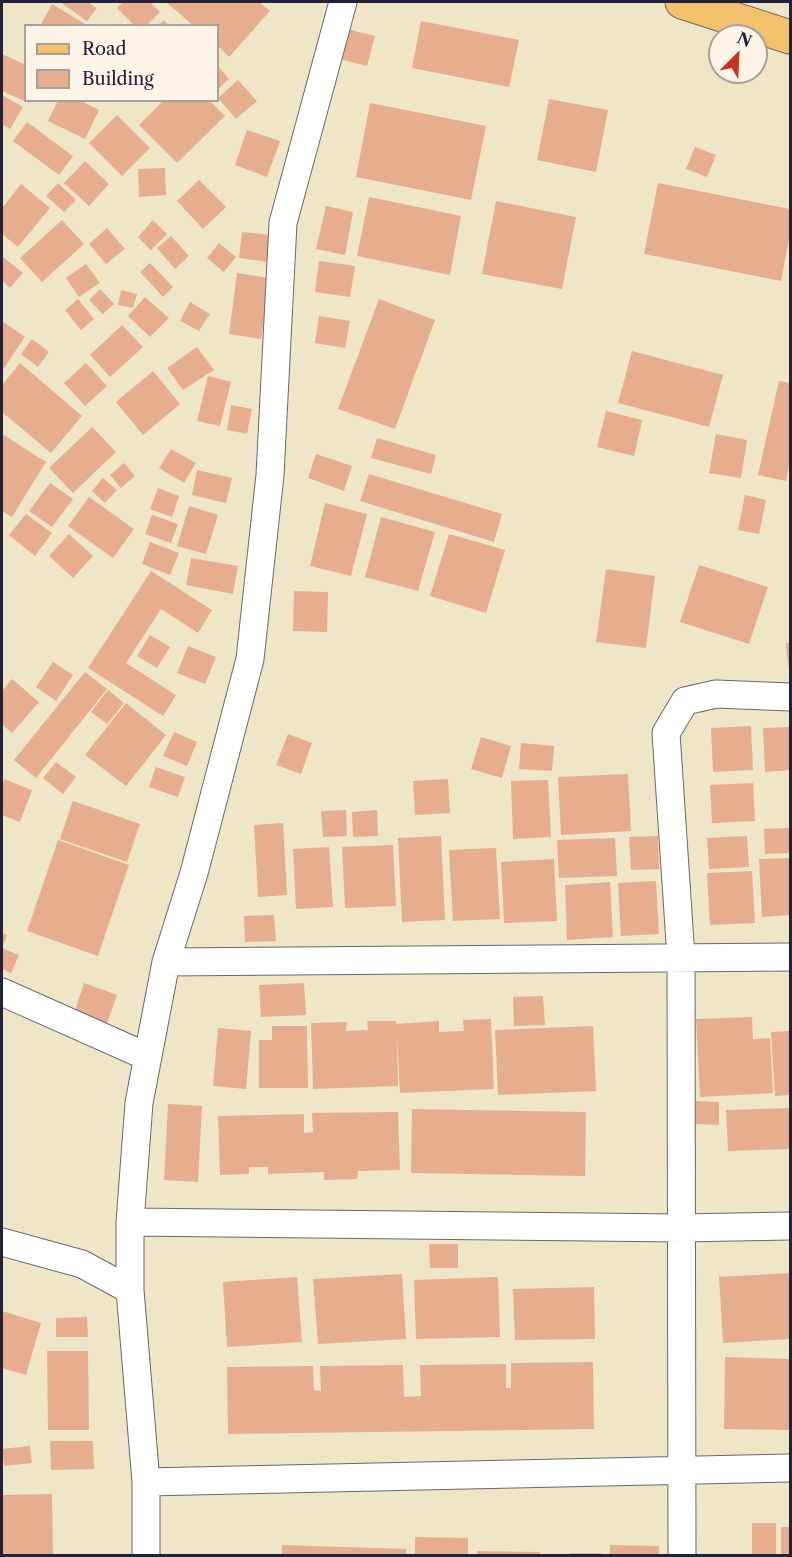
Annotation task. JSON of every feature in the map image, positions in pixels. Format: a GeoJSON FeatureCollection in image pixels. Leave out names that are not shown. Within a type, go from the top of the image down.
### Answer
{"type":"FeatureCollection","features":[{"type":"Feature","properties":{"kind":"main road"},"geometry":{"type":"LineString","coordinates":[[682,2],[790,37]]}},
{"type":"Feature","properties":{"kind":"main road"},"geometry":{"type":"LineString","coordinates":[[745,2],[790,16]]}},
{"type":"Feature","properties":{"kind":"street"},"geometry":{"type":"LineString","coordinates":[[146,1556],[146,1482],[130,1290],[130,1222],[140,1103],[166,962],[197,862],[250,659],[270,475],[283,223],[343,2]]}},
{"type":"Feature","properties":{"kind":"street"},"geometry":{"type":"LineString","coordinates":[[682,1556],[681,958],[666,733],[685,700],[716,694],[790,697]]}},
{"type":"Feature","properties":{"kind":"street"},"geometry":{"type":"LineString","coordinates":[[166,962],[790,957]]}},
{"type":"Feature","properties":{"kind":"street"},"geometry":{"type":"LineString","coordinates":[[2,992],[148,1057]]}},
{"type":"Feature","properties":{"kind":"street"},"geometry":{"type":"LineString","coordinates":[[130,1222],[681,1228],[790,1226]]}},
{"type":"Feature","properties":{"kind":"street"},"geometry":{"type":"LineString","coordinates":[[2,1242],[82,1264],[130,1290]]}},
{"type":"Feature","properties":{"kind":"street"},"geometry":{"type":"LineString","coordinates":[[146,1482],[681,1473],[790,1468]]}},
{"type":"Feature","properties":{"kind":"building"},"geometry":{"type":"Polygon","coordinates":[[[60,2],[88,2],[97,8],[87,21],[60,2]]]}},
{"type":"Feature","properties":{"kind":"building"},"geometry":{"type":"Polygon","coordinates":[[[123,2],[150,2],[160,12],[148,24],[133,24],[117,8],[123,2]]]}},
{"type":"Feature","properties":{"kind":"building"},"geometry":{"type":"Polygon","coordinates":[[[166,2],[259,2],[270,11],[229,57],[219,47],[219,24],[192,24],[166,2]]]}},
{"type":"Feature","properties":{"kind":"building"},"geometry":{"type":"Polygon","coordinates":[[[52,4],[85,24],[41,24],[52,4]]]}},
{"type":"Feature","properties":{"kind":"building"},"geometry":{"type":"Polygon","coordinates":[[[421,21],[519,40],[509,87],[412,68],[421,21]]]}},
{"type":"Feature","properties":{"kind":"building"},"geometry":{"type":"Polygon","coordinates":[[[347,29],[375,36],[367,66],[339,59],[347,29]]]}},
{"type":"Feature","properties":{"kind":"building"},"geometry":{"type":"Polygon","coordinates":[[[2,54],[24,64],[24,101],[2,91],[2,54]]]}},
{"type":"Feature","properties":{"kind":"building"},"geometry":{"type":"Polygon","coordinates":[[[219,67],[229,79],[219,88],[219,67]]]}},
{"type":"Feature","properties":{"kind":"building"},"geometry":{"type":"Polygon","coordinates":[[[238,80],[257,101],[236,119],[219,97],[238,80]]]}},
{"type":"Feature","properties":{"kind":"building"},"geometry":{"type":"Polygon","coordinates":[[[2,95],[23,107],[10,129],[2,124],[2,95]]]}},
{"type":"Feature","properties":{"kind":"building"},"geometry":{"type":"Polygon","coordinates":[[[549,99],[608,110],[596,172],[537,160],[549,99]]]}},
{"type":"Feature","properties":{"kind":"building"},"geometry":{"type":"Polygon","coordinates":[[[57,102],[83,102],[99,110],[85,139],[48,121],[57,102]]]}},
{"type":"Feature","properties":{"kind":"building"},"geometry":{"type":"Polygon","coordinates":[[[162,102],[211,102],[225,116],[177,163],[139,125],[162,102]]]}},
{"type":"Feature","properties":{"kind":"building"},"geometry":{"type":"Polygon","coordinates":[[[370,103],[486,126],[471,200],[356,177],[370,103]]]}},
{"type":"Feature","properties":{"kind":"building"},"geometry":{"type":"Polygon","coordinates":[[[117,115],[150,148],[122,176],[89,143],[117,115]]]}},
{"type":"Feature","properties":{"kind":"building"},"geometry":{"type":"Polygon","coordinates":[[[27,122],[73,156],[59,175],[13,141],[27,122]]]}},
{"type":"Feature","properties":{"kind":"building"},"geometry":{"type":"Polygon","coordinates":[[[247,130],[280,141],[267,177],[235,165],[247,130]]]}},
{"type":"Feature","properties":{"kind":"building"},"geometry":{"type":"Polygon","coordinates":[[[695,147],[716,155],[707,177],[686,169],[695,147]]]}},
{"type":"Feature","properties":{"kind":"building"},"geometry":{"type":"Polygon","coordinates":[[[85,161],[109,184],[89,206],[64,183],[85,161]]]}},
{"type":"Feature","properties":{"kind":"building"},"geometry":{"type":"Polygon","coordinates":[[[165,168],[166,195],[139,197],[138,169],[165,168]]]}},
{"type":"Feature","properties":{"kind":"building"},"geometry":{"type":"Polygon","coordinates":[[[199,180],[226,207],[203,229],[177,201],[199,180]]]}},
{"type":"Feature","properties":{"kind":"building"},"geometry":{"type":"Polygon","coordinates":[[[58,183],[76,200],[64,212],[46,196],[58,183]]]}},
{"type":"Feature","properties":{"kind":"building"},"geometry":{"type":"Polygon","coordinates":[[[658,183],[790,209],[790,234],[781,281],[644,254],[658,183]]]}},
{"type":"Feature","properties":{"kind":"building"},"geometry":{"type":"Polygon","coordinates":[[[21,184],[50,208],[18,247],[2,234],[2,208],[21,184]]]}},
{"type":"Feature","properties":{"kind":"building"},"geometry":{"type":"Polygon","coordinates":[[[369,197],[461,216],[450,275],[357,256],[369,197]]]}},
{"type":"Feature","properties":{"kind":"building"},"geometry":{"type":"Polygon","coordinates":[[[496,201],[576,217],[562,289],[482,274],[496,201]]]}},
{"type":"Feature","properties":{"kind":"building"},"geometry":{"type":"Polygon","coordinates":[[[326,206],[353,212],[345,255],[316,249],[326,206]]]}},
{"type":"Feature","properties":{"kind":"building"},"geometry":{"type":"Polygon","coordinates":[[[62,220],[84,244],[42,282],[20,258],[62,220]]]}},
{"type":"Feature","properties":{"kind":"building"},"geometry":{"type":"Polygon","coordinates":[[[153,220],[167,234],[151,250],[138,237],[153,220]]]}},
{"type":"Feature","properties":{"kind":"building"},"geometry":{"type":"Polygon","coordinates":[[[107,228],[125,249],[106,264],[89,244],[107,228]]]}},
{"type":"Feature","properties":{"kind":"building"},"geometry":{"type":"Polygon","coordinates":[[[242,232],[272,235],[269,262],[239,258],[242,232]]]}},
{"type":"Feature","properties":{"kind":"building"},"geometry":{"type":"Polygon","coordinates":[[[171,236],[189,256],[175,269],[157,248],[171,236]]]}},
{"type":"Feature","properties":{"kind":"building"},"geometry":{"type":"Polygon","coordinates":[[[219,243],[236,257],[224,272],[207,258],[219,243]]]}},
{"type":"Feature","properties":{"kind":"building"},"geometry":{"type":"Polygon","coordinates":[[[3,257],[23,273],[10,288],[2,280],[3,257]]]}},
{"type":"Feature","properties":{"kind":"building"},"geometry":{"type":"Polygon","coordinates":[[[319,261],[355,266],[350,297],[315,292],[319,261]]]}},
{"type":"Feature","properties":{"kind":"building"},"geometry":{"type":"Polygon","coordinates":[[[150,263],[173,287],[163,297],[140,272],[150,263]]]}},
{"type":"Feature","properties":{"kind":"building"},"geometry":{"type":"Polygon","coordinates":[[[86,264],[100,283],[79,297],[66,278],[86,264]]]}},
{"type":"Feature","properties":{"kind":"building"},"geometry":{"type":"Polygon","coordinates":[[[237,273],[270,278],[261,339],[229,334],[237,273]]]}},
{"type":"Feature","properties":{"kind":"building"},"geometry":{"type":"Polygon","coordinates":[[[100,289],[114,304],[103,314],[89,300],[100,289]]]}},
{"type":"Feature","properties":{"kind":"building"},"geometry":{"type":"Polygon","coordinates":[[[121,290],[137,294],[133,308],[118,305],[121,290]]]}},
{"type":"Feature","properties":{"kind":"building"},"geometry":{"type":"Polygon","coordinates":[[[145,297],[169,318],[150,337],[128,316],[145,297]]]}},
{"type":"Feature","properties":{"kind":"building"},"geometry":{"type":"Polygon","coordinates":[[[78,299],[94,319],[81,330],[65,310],[78,299]]]}},
{"type":"Feature","properties":{"kind":"building"},"geometry":{"type":"Polygon","coordinates":[[[379,299],[435,320],[395,429],[338,409],[379,299]]]}},
{"type":"Feature","properties":{"kind":"building"},"geometry":{"type":"Polygon","coordinates":[[[190,302],[210,314],[199,331],[180,321],[190,302]]]}},
{"type":"Feature","properties":{"kind":"building"},"geometry":{"type":"Polygon","coordinates":[[[319,316],[350,321],[345,348],[315,343],[319,316]]]}},
{"type":"Feature","properties":{"kind":"building"},"geometry":{"type":"Polygon","coordinates":[[[2,321],[25,337],[2,371],[2,321]]]}},
{"type":"Feature","properties":{"kind":"building"},"geometry":{"type":"Polygon","coordinates":[[[122,325],[143,347],[110,377],[90,355],[122,325]]]}},
{"type":"Feature","properties":{"kind":"building"},"geometry":{"type":"Polygon","coordinates":[[[32,339],[49,352],[38,367],[21,354],[32,339]]]}},
{"type":"Feature","properties":{"kind":"building"},"geometry":{"type":"Polygon","coordinates":[[[197,347],[214,370],[183,390],[167,368],[197,347]]]}},
{"type":"Feature","properties":{"kind":"building"},"geometry":{"type":"Polygon","coordinates":[[[632,351],[723,375],[709,427],[618,403],[632,351]]]}},
{"type":"Feature","properties":{"kind":"building"},"geometry":{"type":"Polygon","coordinates":[[[20,363],[82,416],[51,453],[2,412],[2,385],[20,363]]]}},
{"type":"Feature","properties":{"kind":"building"},"geometry":{"type":"Polygon","coordinates":[[[86,363],[107,386],[85,406],[64,383],[86,363]]]}},
{"type":"Feature","properties":{"kind":"building"},"geometry":{"type":"Polygon","coordinates":[[[153,371],[180,404],[143,435],[116,402],[153,371]]]}},
{"type":"Feature","properties":{"kind":"building"},"geometry":{"type":"Polygon","coordinates":[[[208,376],[231,382],[220,426],[197,421],[208,376]]]}},
{"type":"Feature","properties":{"kind":"building"},"geometry":{"type":"Polygon","coordinates":[[[779,381],[790,383],[790,460],[786,481],[758,475],[779,381]]]}},
{"type":"Feature","properties":{"kind":"building"},"geometry":{"type":"Polygon","coordinates":[[[231,405],[252,409],[247,434],[227,430],[231,405]]]}},
{"type":"Feature","properties":{"kind":"building"},"geometry":{"type":"Polygon","coordinates":[[[606,411],[642,420],[634,456],[597,447],[606,411]]]}},
{"type":"Feature","properties":{"kind":"building"},"geometry":{"type":"Polygon","coordinates":[[[92,427],[116,452],[73,493],[49,468],[92,427]]]}},
{"type":"Feature","properties":{"kind":"building"},"geometry":{"type":"Polygon","coordinates":[[[2,434],[46,462],[12,517],[2,511],[2,434]]]}},
{"type":"Feature","properties":{"kind":"building"},"geometry":{"type":"Polygon","coordinates":[[[716,434],[747,440],[741,478],[709,473],[716,434]]]}},
{"type":"Feature","properties":{"kind":"building"},"geometry":{"type":"Polygon","coordinates":[[[377,438],[436,455],[431,474],[371,458],[377,438]]]}},
{"type":"Feature","properties":{"kind":"building"},"geometry":{"type":"Polygon","coordinates":[[[171,449],[196,463],[184,483],[159,468],[171,449]]]}},
{"type":"Feature","properties":{"kind":"building"},"geometry":{"type":"Polygon","coordinates":[[[316,454],[352,466],[344,491],[308,478],[316,454]]]}},
{"type":"Feature","properties":{"kind":"building"},"geometry":{"type":"Polygon","coordinates":[[[124,463],[135,476],[121,488],[110,475],[124,463]]]}},
{"type":"Feature","properties":{"kind":"building"},"geometry":{"type":"Polygon","coordinates":[[[197,470],[232,478],[226,503],[192,495],[197,470]]]}},
{"type":"Feature","properties":{"kind":"building"},"geometry":{"type":"Polygon","coordinates":[[[369,474],[502,514],[494,542],[360,501],[369,474]]]}},
{"type":"Feature","properties":{"kind":"building"},"geometry":{"type":"Polygon","coordinates":[[[103,478],[117,490],[105,503],[92,491],[103,478]]]}},
{"type":"Feature","properties":{"kind":"building"},"geometry":{"type":"Polygon","coordinates":[[[50,483],[73,499],[52,527],[29,511],[50,483]]]}},
{"type":"Feature","properties":{"kind":"building"},"geometry":{"type":"Polygon","coordinates":[[[158,488],[179,496],[172,517],[150,509],[158,488]]]}},
{"type":"Feature","properties":{"kind":"building"},"geometry":{"type":"Polygon","coordinates":[[[745,495],[766,500],[759,534],[738,530],[745,495]]]}},
{"type":"Feature","properties":{"kind":"building"},"geometry":{"type":"Polygon","coordinates":[[[89,497],[134,529],[113,558],[68,526],[89,497]]]}},
{"type":"Feature","properties":{"kind":"building"},"geometry":{"type":"Polygon","coordinates":[[[325,503],[367,514],[351,576],[310,566],[325,503]]]}},
{"type":"Feature","properties":{"kind":"building"},"geometry":{"type":"Polygon","coordinates":[[[189,506],[218,515],[206,554],[177,546],[189,506]]]}},
{"type":"Feature","properties":{"kind":"building"},"geometry":{"type":"Polygon","coordinates":[[[26,514],[52,533],[35,556],[9,535],[26,514]]]}},
{"type":"Feature","properties":{"kind":"building"},"geometry":{"type":"Polygon","coordinates":[[[152,515],[178,524],[171,543],[145,534],[152,515]]]}},
{"type":"Feature","properties":{"kind":"building"},"geometry":{"type":"Polygon","coordinates":[[[381,517],[435,532],[418,591],[365,577],[381,517]]]}},
{"type":"Feature","properties":{"kind":"building"},"geometry":{"type":"Polygon","coordinates":[[[69,534],[93,556],[73,578],[49,556],[69,534]]]}},
{"type":"Feature","properties":{"kind":"building"},"geometry":{"type":"Polygon","coordinates":[[[449,534],[505,550],[486,613],[430,596],[449,534]]]}},
{"type":"Feature","properties":{"kind":"building"},"geometry":{"type":"Polygon","coordinates":[[[150,542],[179,553],[170,575],[142,564],[150,542]]]}},
{"type":"Feature","properties":{"kind":"building"},"geometry":{"type":"Polygon","coordinates":[[[191,558],[238,566],[233,594],[186,585],[191,558]]]}},
{"type":"Feature","properties":{"kind":"building"},"geometry":{"type":"Polygon","coordinates":[[[699,565],[768,587],[749,644],[680,622],[699,565]]]}},
{"type":"Feature","properties":{"kind":"building"},"geometry":{"type":"Polygon","coordinates":[[[606,569],[655,576],[646,648],[596,642],[606,569]]]}},
{"type":"Feature","properties":{"kind":"building"},"geometry":{"type":"Polygon","coordinates":[[[151,571],[212,610],[198,633],[161,609],[126,663],[176,695],[163,716],[88,668],[151,571]]]}},
{"type":"Feature","properties":{"kind":"building"},"geometry":{"type":"Polygon","coordinates":[[[294,591],[328,592],[327,632],[293,631],[294,591]]]}},
{"type":"Feature","properties":{"kind":"building"},"geometry":{"type":"Polygon","coordinates":[[[150,635],[170,647],[157,668],[137,656],[150,635]]]}},
{"type":"Feature","properties":{"kind":"building"},"geometry":{"type":"Polygon","coordinates":[[[786,643],[790,643],[790,665],[788,665],[786,643]]]}},
{"type":"Feature","properties":{"kind":"building"},"geometry":{"type":"Polygon","coordinates":[[[188,646],[216,657],[205,684],[177,673],[188,646]]]}},
{"type":"Feature","properties":{"kind":"building"},"geometry":{"type":"Polygon","coordinates":[[[53,662],[73,675],[56,701],[36,687],[53,662]]]}},
{"type":"Feature","properties":{"kind":"building"},"geometry":{"type":"Polygon","coordinates":[[[85,672],[107,689],[36,778],[14,760],[85,672]]]}},
{"type":"Feature","properties":{"kind":"building"},"geometry":{"type":"Polygon","coordinates":[[[12,679],[39,702],[12,733],[2,724],[2,691],[12,679]]]}},
{"type":"Feature","properties":{"kind":"building"},"geometry":{"type":"Polygon","coordinates":[[[108,690],[124,703],[107,724],[91,712],[108,690]]]}},
{"type":"Feature","properties":{"kind":"building"},"geometry":{"type":"Polygon","coordinates":[[[126,703],[166,735],[126,786],[85,755],[126,703]]]}},
{"type":"Feature","properties":{"kind":"building"},"geometry":{"type":"Polygon","coordinates":[[[751,726],[753,770],[713,772],[711,728],[751,726]]]}},
{"type":"Feature","properties":{"kind":"building"},"geometry":{"type":"Polygon","coordinates":[[[790,727],[790,770],[765,772],[763,728],[790,727]]]}},
{"type":"Feature","properties":{"kind":"building"},"geometry":{"type":"Polygon","coordinates":[[[174,732],[197,742],[187,766],[163,756],[174,732]]]}},
{"type":"Feature","properties":{"kind":"building"},"geometry":{"type":"Polygon","coordinates":[[[288,734],[312,743],[301,774],[276,765],[288,734]]]}},
{"type":"Feature","properties":{"kind":"building"},"geometry":{"type":"Polygon","coordinates":[[[481,737],[511,746],[502,778],[471,769],[481,737]]]}},
{"type":"Feature","properties":{"kind":"building"},"geometry":{"type":"Polygon","coordinates":[[[521,743],[554,746],[552,771],[519,769],[521,743]]]}},
{"type":"Feature","properties":{"kind":"building"},"geometry":{"type":"Polygon","coordinates":[[[56,762],[76,777],[63,794],[43,778],[56,762]]]}},
{"type":"Feature","properties":{"kind":"building"},"geometry":{"type":"Polygon","coordinates":[[[156,767],[185,777],[178,797],[149,787],[156,767]]]}},
{"type":"Feature","properties":{"kind":"building"},"geometry":{"type":"Polygon","coordinates":[[[628,774],[631,831],[561,835],[558,777],[628,774]]]}},
{"type":"Feature","properties":{"kind":"building"},"geometry":{"type":"Polygon","coordinates":[[[4,779],[32,790],[20,822],[2,815],[4,779]]]}},
{"type":"Feature","properties":{"kind":"building"},"geometry":{"type":"Polygon","coordinates":[[[448,779],[450,813],[415,815],[413,781],[448,779]]]}},
{"type":"Feature","properties":{"kind":"building"},"geometry":{"type":"Polygon","coordinates":[[[548,780],[551,837],[513,839],[511,781],[548,780]]]}},
{"type":"Feature","properties":{"kind":"building"},"geometry":{"type":"Polygon","coordinates":[[[753,783],[755,821],[712,823],[710,785],[753,783]]]}},
{"type":"Feature","properties":{"kind":"building"},"geometry":{"type":"Polygon","coordinates":[[[73,801],[140,824],[127,862],[60,839],[73,801]]]}},
{"type":"Feature","properties":{"kind":"building"},"geometry":{"type":"Polygon","coordinates":[[[346,810],[347,836],[323,837],[321,811],[346,810]]]}},
{"type":"Feature","properties":{"kind":"building"},"geometry":{"type":"Polygon","coordinates":[[[377,810],[378,836],[353,837],[352,812],[377,810]]]}},
{"type":"Feature","properties":{"kind":"building"},"geometry":{"type":"Polygon","coordinates":[[[283,823],[287,895],[258,897],[254,825],[283,823]]]}},
{"type":"Feature","properties":{"kind":"building"},"geometry":{"type":"Polygon","coordinates":[[[790,828],[790,853],[765,854],[764,829],[790,828]]]}},
{"type":"Feature","properties":{"kind":"building"},"geometry":{"type":"Polygon","coordinates":[[[441,836],[445,920],[402,922],[398,838],[441,836]]]}},
{"type":"Feature","properties":{"kind":"building"},"geometry":{"type":"Polygon","coordinates":[[[658,836],[659,869],[631,870],[629,837],[658,836]]]}},
{"type":"Feature","properties":{"kind":"building"},"geometry":{"type":"Polygon","coordinates":[[[747,836],[749,867],[709,869],[707,838],[747,836]]]}},
{"type":"Feature","properties":{"kind":"building"},"geometry":{"type":"Polygon","coordinates":[[[615,838],[617,876],[559,878],[557,840],[615,838]]]}},
{"type":"Feature","properties":{"kind":"building"},"geometry":{"type":"Polygon","coordinates":[[[58,840],[129,865],[98,956],[27,931],[58,840]]]}},
{"type":"Feature","properties":{"kind":"building"},"geometry":{"type":"Polygon","coordinates":[[[393,845],[396,906],[345,908],[342,847],[393,845]]]}},
{"type":"Feature","properties":{"kind":"building"},"geometry":{"type":"Polygon","coordinates":[[[329,847],[333,907],[296,909],[293,849],[329,847]]]}},
{"type":"Feature","properties":{"kind":"building"},"geometry":{"type":"Polygon","coordinates":[[[496,848],[500,919],[453,921],[449,850],[496,848]]]}},
{"type":"Feature","properties":{"kind":"building"},"geometry":{"type":"Polygon","coordinates":[[[790,858],[790,915],[762,917],[759,859],[790,858]]]}},
{"type":"Feature","properties":{"kind":"building"},"geometry":{"type":"Polygon","coordinates":[[[554,859],[557,921],[504,923],[501,862],[554,859]]]}},
{"type":"Feature","properties":{"kind":"building"},"geometry":{"type":"Polygon","coordinates":[[[752,871],[755,923],[710,925],[707,873],[752,871]]]}},
{"type":"Feature","properties":{"kind":"building"},"geometry":{"type":"Polygon","coordinates":[[[656,881],[659,934],[621,936],[618,883],[656,881]]]}},
{"type":"Feature","properties":{"kind":"building"},"geometry":{"type":"Polygon","coordinates":[[[610,882],[613,937],[567,940],[565,885],[610,882]]]}},
{"type":"Feature","properties":{"kind":"building"},"geometry":{"type":"Polygon","coordinates":[[[274,915],[276,941],[245,942],[244,916],[274,915]]]}},
{"type":"Feature","properties":{"kind":"building"},"geometry":{"type":"Polygon","coordinates":[[[2,933],[7,935],[2,948],[2,933]]]}},
{"type":"Feature","properties":{"kind":"building"},"geometry":{"type":"Polygon","coordinates":[[[2,948],[19,955],[11,973],[2,969],[2,948]]]}},
{"type":"Feature","properties":{"kind":"building"},"geometry":{"type":"Polygon","coordinates":[[[84,983],[117,995],[107,1023],[75,1011],[84,983]]]}},
{"type":"Feature","properties":{"kind":"building"},"geometry":{"type":"Polygon","coordinates":[[[304,983],[306,1015],[261,1017],[259,985],[304,983]]]}},
{"type":"Feature","properties":{"kind":"building"},"geometry":{"type":"Polygon","coordinates":[[[543,996],[545,1025],[514,1026],[513,997],[543,996]]]}},
{"type":"Feature","properties":{"kind":"building"},"geometry":{"type":"Polygon","coordinates":[[[752,1017],[753,1039],[770,1038],[773,1093],[700,1097],[696,1019],[752,1017]]]}},
{"type":"Feature","properties":{"kind":"building"},"geometry":{"type":"Polygon","coordinates":[[[491,1019],[494,1089],[400,1093],[397,1035],[398,1086],[313,1089],[311,1023],[347,1022],[346,1031],[368,1030],[367,1021],[396,1021],[396,1024],[439,1021],[439,1032],[464,1031],[463,1020],[491,1019]]]}},
{"type":"Feature","properties":{"kind":"building"},"geometry":{"type":"Polygon","coordinates":[[[272,1026],[307,1026],[308,1088],[259,1088],[259,1040],[272,1040],[272,1026]]]}},
{"type":"Feature","properties":{"kind":"building"},"geometry":{"type":"Polygon","coordinates":[[[593,1026],[596,1091],[498,1095],[495,1030],[593,1026]]]}},
{"type":"Feature","properties":{"kind":"building"},"geometry":{"type":"Polygon","coordinates":[[[218,1028],[251,1031],[246,1089],[213,1086],[218,1028]]]}},
{"type":"Feature","properties":{"kind":"building"},"geometry":{"type":"Polygon","coordinates":[[[790,1031],[790,1095],[775,1096],[771,1032],[790,1031]]]}},
{"type":"Feature","properties":{"kind":"building"},"geometry":{"type":"Polygon","coordinates":[[[696,1101],[719,1102],[719,1125],[695,1124],[696,1101]]]}},
{"type":"Feature","properties":{"kind":"building"},"geometry":{"type":"Polygon","coordinates":[[[168,1104],[202,1106],[198,1182],[164,1180],[168,1104]]]}},
{"type":"Feature","properties":{"kind":"building"},"geometry":{"type":"Polygon","coordinates":[[[790,1108],[790,1149],[728,1151],[726,1110],[790,1108]]]}},
{"type":"Feature","properties":{"kind":"building"},"geometry":{"type":"Polygon","coordinates":[[[412,1109],[586,1112],[585,1176],[411,1173],[412,1109]]]}},
{"type":"Feature","properties":{"kind":"building"},"geometry":{"type":"Polygon","coordinates":[[[398,1112],[400,1170],[358,1171],[357,1179],[324,1180],[324,1172],[268,1174],[268,1167],[249,1167],[249,1174],[220,1175],[218,1116],[304,1114],[304,1133],[313,1132],[312,1113],[398,1112]]]}},
{"type":"Feature","properties":{"kind":"building"},"geometry":{"type":"Polygon","coordinates":[[[429,1244],[458,1244],[458,1268],[430,1268],[429,1244]]]}},
{"type":"Feature","properties":{"kind":"building"},"geometry":{"type":"Polygon","coordinates":[[[790,1273],[790,1339],[723,1343],[719,1277],[790,1273]]]}},
{"type":"Feature","properties":{"kind":"building"},"geometry":{"type":"Polygon","coordinates":[[[402,1274],[406,1339],[318,1344],[313,1279],[402,1274]]]}},
{"type":"Feature","properties":{"kind":"building"},"geometry":{"type":"Polygon","coordinates":[[[297,1277],[302,1342],[227,1347],[223,1282],[297,1277]]]}},
{"type":"Feature","properties":{"kind":"building"},"geometry":{"type":"Polygon","coordinates":[[[498,1277],[500,1337],[416,1339],[414,1280],[498,1277]]]}},
{"type":"Feature","properties":{"kind":"building"},"geometry":{"type":"Polygon","coordinates":[[[594,1287],[595,1339],[515,1340],[513,1289],[594,1287]]]}},
{"type":"Feature","properties":{"kind":"building"},"geometry":{"type":"Polygon","coordinates":[[[2,1311],[41,1323],[26,1375],[2,1368],[2,1311]]]}},
{"type":"Feature","properties":{"kind":"building"},"geometry":{"type":"Polygon","coordinates":[[[87,1317],[88,1337],[56,1337],[56,1318],[87,1317]]]}},
{"type":"Feature","properties":{"kind":"building"},"geometry":{"type":"Polygon","coordinates":[[[47,1351],[88,1351],[89,1430],[48,1430],[47,1351]]]}},
{"type":"Feature","properties":{"kind":"building"},"geometry":{"type":"Polygon","coordinates":[[[725,1357],[790,1359],[790,1430],[724,1429],[725,1357]]]}},
{"type":"Feature","properties":{"kind":"building"},"geometry":{"type":"Polygon","coordinates":[[[593,1362],[594,1429],[228,1434],[227,1367],[313,1366],[314,1390],[321,1391],[320,1366],[403,1365],[404,1397],[421,1396],[420,1365],[506,1364],[506,1388],[511,1388],[511,1363],[593,1362]]]}},
{"type":"Feature","properties":{"kind":"building"},"geometry":{"type":"Polygon","coordinates":[[[50,1441],[93,1441],[94,1469],[51,1470],[50,1441]]]}},
{"type":"Feature","properties":{"kind":"building"},"geometry":{"type":"Polygon","coordinates":[[[30,1446],[32,1463],[4,1466],[2,1449],[30,1446]]]}},
{"type":"Feature","properties":{"kind":"building"},"geometry":{"type":"Polygon","coordinates":[[[52,1494],[53,1556],[2,1556],[2,1495],[52,1494]]]}},
{"type":"Feature","properties":{"kind":"building"},"geometry":{"type":"Polygon","coordinates":[[[752,1523],[776,1523],[776,1556],[752,1556],[752,1523]]]}},
{"type":"Feature","properties":{"kind":"building"},"geometry":{"type":"Polygon","coordinates":[[[781,1527],[790,1527],[790,1556],[781,1556],[781,1527]]]}},
{"type":"Feature","properties":{"kind":"building"},"geometry":{"type":"Polygon","coordinates":[[[415,1537],[468,1538],[468,1556],[415,1556],[415,1537]]]}},
{"type":"Feature","properties":{"kind":"building"},"geometry":{"type":"Polygon","coordinates":[[[282,1545],[406,1549],[406,1556],[282,1556],[282,1545]]]}},
{"type":"Feature","properties":{"kind":"building"},"geometry":{"type":"Polygon","coordinates":[[[610,1545],[659,1546],[659,1556],[610,1556],[610,1545]]]}},
{"type":"Feature","properties":{"kind":"building"},"geometry":{"type":"Polygon","coordinates":[[[477,1551],[540,1552],[540,1556],[477,1556],[477,1551]]]}},
{"type":"Feature","properties":{"kind":"building"},"geometry":{"type":"Polygon","coordinates":[[[569,1553],[601,1553],[601,1556],[569,1556],[569,1553]]]}}]}
